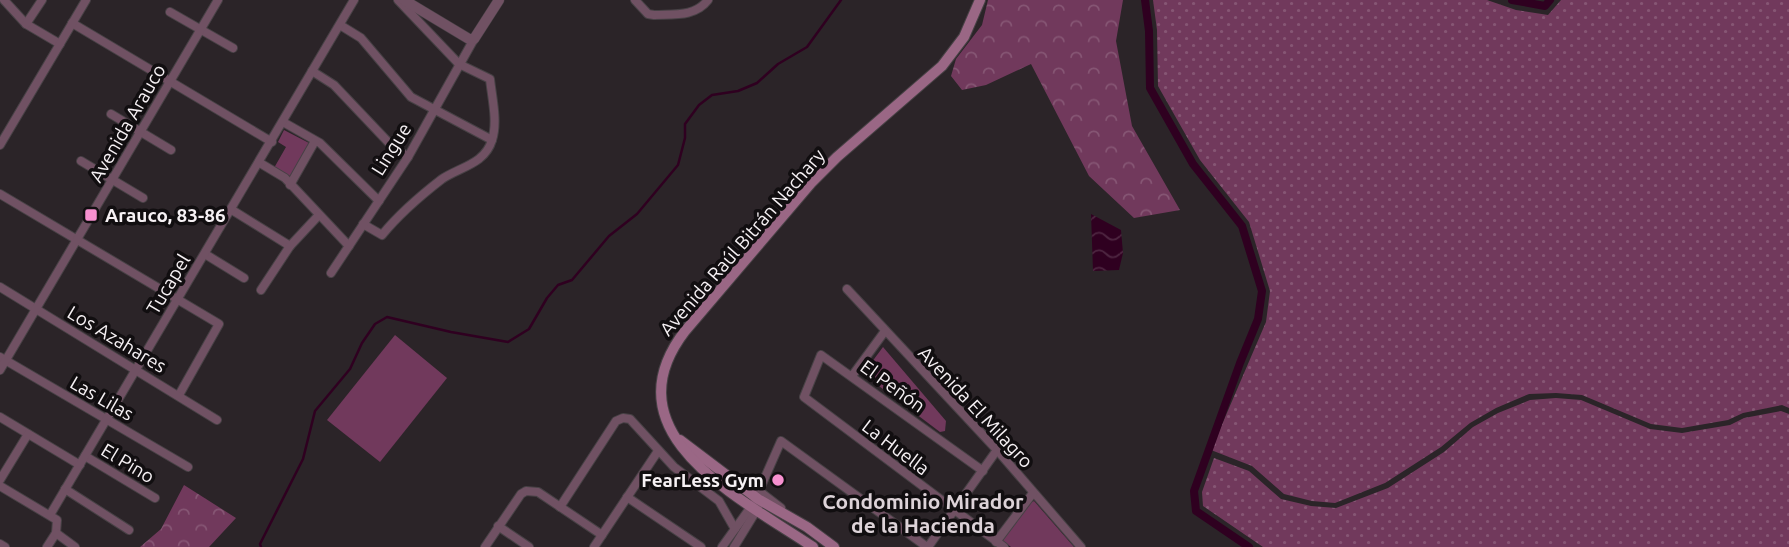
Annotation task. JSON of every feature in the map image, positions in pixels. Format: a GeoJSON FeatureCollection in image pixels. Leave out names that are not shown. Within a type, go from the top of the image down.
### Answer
{"type":"FeatureCollection","features":[{"type":"Feature","properties":{"kind":"main road","name":"Avenida Raúl Bitrán Nachary"},"geometry":{"type":"LineString","coordinates":[[813,547],[672,434],[663,411],[661,386],[664,368],[675,346],[811,183],[942,66],[964,37],[981,0]]}},
{"type":"Feature","properties":{"kind":"main road","name":"Avenida Raúl Bitrán Nachary"},"geometry":{"type":"LineString","coordinates":[[756,502],[807,527],[834,547]]}},
{"type":"Feature","properties":{"kind":"street"},"geometry":{"type":"LineString","coordinates":[[4,0],[26,24],[60,44]]}},
{"type":"Feature","properties":{"kind":"street"},"geometry":{"type":"LineString","coordinates":[[26,24],[41,0]]}},
{"type":"Feature","properties":{"kind":"street"},"geometry":{"type":"LineString","coordinates":[[0,145],[86,0]]}},
{"type":"Feature","properties":{"kind":"street","name":"Avenida Arauco"},"geometry":{"type":"LineString","coordinates":[[0,370],[3,358],[36,309],[218,0]]}},
{"type":"Feature","properties":{"kind":"street","name":"Tucapel"},"geometry":{"type":"LineString","coordinates":[[50,515],[354,0]]}},
{"type":"Feature","properties":{"kind":"street"},"geometry":{"type":"LineString","coordinates":[[363,224],[382,236],[398,216],[444,178],[476,163],[492,141],[494,124],[490,79],[459,64],[398,0]]}},
{"type":"Feature","properties":{"kind":"street"},"geometry":{"type":"LineString","coordinates":[[404,0],[471,39]]}},
{"type":"Feature","properties":{"kind":"street","name":"Lingue"},"geometry":{"type":"LineString","coordinates":[[331,273],[408,157],[471,39],[499,0]]}},
{"type":"Feature","properties":{"kind":"street"},"geometry":{"type":"LineString","coordinates":[[635,0],[648,14],[654,15],[695,12],[708,0]]}},
{"type":"Feature","properties":{"kind":"street"},"geometry":{"type":"LineString","coordinates":[[170,12],[233,48]]}},
{"type":"Feature","properties":{"kind":"street"},"geometry":{"type":"LineString","coordinates":[[72,23],[272,142]]}},
{"type":"Feature","properties":{"kind":"street"},"geometry":{"type":"LineString","coordinates":[[340,25],[361,38],[411,97],[492,141]]}},
{"type":"Feature","properties":{"kind":"street"},"geometry":{"type":"LineString","coordinates":[[312,72],[334,85],[390,144],[408,157]]}},
{"type":"Feature","properties":{"kind":"street"},"geometry":{"type":"LineString","coordinates":[[111,114],[171,150]]}},
{"type":"Feature","properties":{"kind":"street"},"geometry":{"type":"LineString","coordinates":[[283,122],[320,143],[379,201]]}},
{"type":"Feature","properties":{"kind":"street"},"geometry":{"type":"LineString","coordinates":[[290,185],[315,141]]}},
{"type":"Feature","properties":{"kind":"street"},"geometry":{"type":"LineString","coordinates":[[81,161],[143,198]]}},
{"type":"Feature","properties":{"kind":"street"},"geometry":{"type":"LineString","coordinates":[[260,163],[285,178],[349,246]]}},
{"type":"Feature","properties":{"kind":"street"},"geometry":{"type":"LineString","coordinates":[[0,194],[219,324],[179,395]]}},
{"type":"Feature","properties":{"kind":"street"},"geometry":{"type":"LineString","coordinates":[[232,210],[290,246]]}},
{"type":"Feature","properties":{"kind":"street"},"geometry":{"type":"LineString","coordinates":[[261,290],[290,246],[318,216]]}},
{"type":"Feature","properties":{"kind":"street"},"geometry":{"type":"LineString","coordinates":[[205,254],[244,278]]}},
{"type":"Feature","properties":{"kind":"street","name":"Los Azahares"},"geometry":{"type":"LineString","coordinates":[[0,288],[217,419]]}},
{"type":"Feature","properties":{"kind":"street","name":"Avenida El Milagro"},"geometry":{"type":"LineString","coordinates":[[847,289],[997,450],[1081,547]]}},
{"type":"Feature","properties":{"kind":"street"},"geometry":{"type":"LineString","coordinates":[[852,376],[885,331]]}},
{"type":"Feature","properties":{"kind":"street","name":"El Peñón"},"geometry":{"type":"LineString","coordinates":[[804,397],[821,355],[983,471]]}},
{"type":"Feature","properties":{"kind":"street","name":"Las Lilas"},"geometry":{"type":"LineString","coordinates":[[3,358],[188,467]]}},
{"type":"Feature","properties":{"kind":"street","name":"La Huella"},"geometry":{"type":"LineString","coordinates":[[804,397],[1000,544]]}},
{"type":"Feature","properties":{"kind":"street"},"geometry":{"type":"LineString","coordinates":[[0,417],[80,465]]}},
{"type":"Feature","properties":{"kind":"street"},"geometry":{"type":"LineString","coordinates":[[560,507],[616,421],[623,418],[630,419],[674,467],[719,501],[735,529]]}},
{"type":"Feature","properties":{"kind":"street"},"geometry":{"type":"LineString","coordinates":[[0,480],[28,434]]}},
{"type":"Feature","properties":{"kind":"street"},"geometry":{"type":"LineString","coordinates":[[734,547],[781,441],[928,547],[997,450]]}},
{"type":"Feature","properties":{"kind":"street"},"geometry":{"type":"LineString","coordinates":[[598,541],[658,451]]}},
{"type":"Feature","properties":{"kind":"street","name":"El Pino"},"geometry":{"type":"LineString","coordinates":[[85,456],[155,498]]}},
{"type":"Feature","properties":{"kind":"street"},"geometry":{"type":"LineString","coordinates":[[0,486],[57,520],[55,533],[47,547]]}},
{"type":"Feature","properties":{"kind":"street"},"geometry":{"type":"LineString","coordinates":[[65,489],[129,530]]}},
{"type":"Feature","properties":{"kind":"street"},"geometry":{"type":"LineString","coordinates":[[485,547],[521,494],[526,491],[538,492],[560,507],[608,547]]}},
{"type":"Feature","properties":{"kind":"street"},"geometry":{"type":"LineString","coordinates":[[1000,544],[1033,493]]}},
{"type":"Feature","properties":{"kind":"street"},"geometry":{"type":"LineString","coordinates":[[627,497],[701,547]]}},
{"type":"Feature","properties":{"kind":"street"},"geometry":{"type":"LineString","coordinates":[[722,547],[756,502]]}},
{"type":"Feature","properties":{"kind":"street"},"geometry":{"type":"LineString","coordinates":[[498,526],[529,547]]}},
{"type":"Feature","properties":{"kind":"street"},"geometry":{"type":"LineString","coordinates":[[55,533],[75,547]]}},
{"type":"Feature","properties":{"kind":"street"},"geometry":{"type":"LineString","coordinates":[[0,544],[5,547]]}},
{"type":"Feature","properties":{"kind":"green space"},"geometry":{"type":"Polygon","coordinates":[[[988,0],[1123,0],[1116,41],[1132,126],[1180,210],[1134,218],[1089,176],[1031,64],[986,85],[962,90],[951,76],[956,59],[982,25],[988,0]]]}},
{"type":"Feature","properties":{"kind":"green space"},"geometry":{"type":"Polygon","coordinates":[[[1153,0],[1487,0],[1516,10],[1548,15],[1561,0],[1789,0],[1789,408],[1782,405],[1743,413],[1728,420],[1682,428],[1651,424],[1582,395],[1529,394],[1470,423],[1441,447],[1385,483],[1335,503],[1284,494],[1252,466],[1211,450],[1266,322],[1270,291],[1249,222],[1200,160],[1158,86],[1157,30],[1153,0]]]}},
{"type":"Feature","properties":{"kind":"green space"},"geometry":{"type":"Polygon","coordinates":[[[284,130],[309,143],[290,177],[274,168],[286,147],[278,142],[284,130]]]}},
{"type":"Feature","properties":{"kind":"green space"},"geometry":{"type":"Polygon","coordinates":[[[395,335],[447,378],[380,462],[327,420],[395,335]]]}},
{"type":"Feature","properties":{"kind":"green space"},"geometry":{"type":"Polygon","coordinates":[[[883,347],[946,421],[945,431],[940,432],[863,374],[883,347]]]}},
{"type":"Feature","properties":{"kind":"green space"},"geometry":{"type":"Polygon","coordinates":[[[1530,400],[1581,400],[1650,429],[1682,433],[1730,425],[1744,418],[1781,411],[1789,414],[1789,547],[1263,547],[1203,506],[1202,492],[1214,458],[1249,471],[1281,499],[1336,508],[1388,488],[1444,452],[1473,427],[1498,413],[1530,400]]]}},
{"type":"Feature","properties":{"kind":"green space"},"geometry":{"type":"Polygon","coordinates":[[[184,485],[236,518],[209,547],[140,547],[161,529],[184,485]]]}},
{"type":"Feature","properties":{"kind":"green space"},"geometry":{"type":"Polygon","coordinates":[[[1034,501],[1074,547],[1011,547],[1002,540],[1034,501]]]}},
{"type":"Feature","properties":{"kind":"water"},"geometry":{"type":"Polygon","coordinates":[[[1091,214],[1121,230],[1123,253],[1119,270],[1093,271],[1091,214]]]}},
{"type":"Feature","properties":{"kind":"waterway"},"geometry":{"type":"LineString","coordinates":[[261,547],[260,544],[303,459],[315,411],[350,369],[362,343],[375,324],[387,317],[508,342],[529,329],[558,285],[572,280],[609,236],[637,214],[678,165],[685,138],[685,124],[699,105],[712,95],[738,91],[757,83],[778,64],[807,47],[841,0]]}},
{"type":"Feature","properties":{"kind":"waterway"},"geometry":{"type":"LineString","coordinates":[[1145,0],[1149,31],[1150,88],[1193,164],[1242,226],[1262,291],[1258,319],[1194,491],[1196,511],[1249,547]]}},
{"type":"Feature","properties":{"kind":"waterway"},"geometry":{"type":"LineString","coordinates":[[1512,0],[1545,6],[1550,0]]}},
{"type":"Feature","properties":{"kind":"place","name":"Arauco, 83-86"},"geometry":{"type":"Point","coordinates":[91,215]}},
{"type":"Feature","properties":{"kind":"place","name":"FearLess Gym"},"geometry":{"type":"Point","coordinates":[778,480]}},
{"type":"Feature","properties":{"kind":"district","name":"Condominio Mirador de la Hacienda"},"geometry":{"type":"Point","coordinates":[923,513]}}]}
